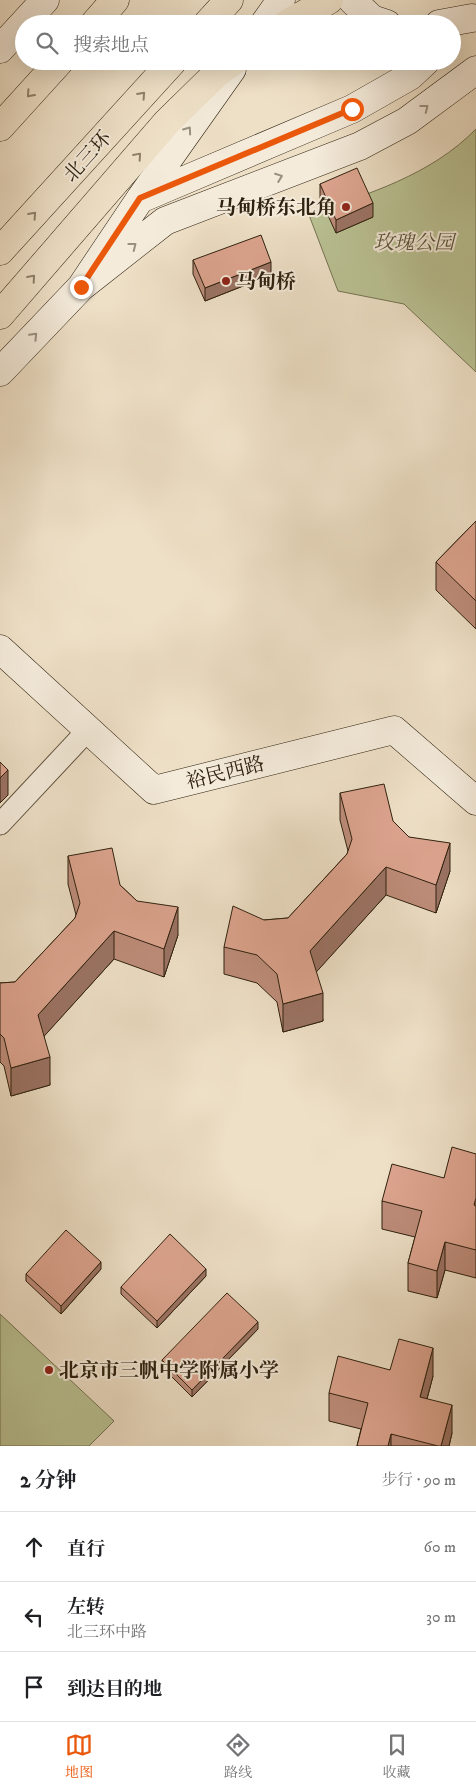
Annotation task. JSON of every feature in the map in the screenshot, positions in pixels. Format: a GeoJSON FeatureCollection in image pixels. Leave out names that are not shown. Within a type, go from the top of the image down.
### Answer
{"type":"FeatureCollection","features":[{"type":"Feature","properties":{"kind":"highway"},"geometry":{"type":"LineString","coordinates":[[102,15],[115,0]]}},
{"type":"Feature","properties":{"kind":"highway"},"geometry":{"type":"LineString","coordinates":[[215,15],[229,0]]}},
{"type":"Feature","properties":{"kind":"highway"},"geometry":{"type":"LineString","coordinates":[[303,15],[329,0]]}},
{"type":"Feature","properties":{"kind":"highway"},"geometry":{"type":"LineString","coordinates":[[0,127],[52,70]]}},
{"type":"Feature","properties":{"kind":"highway","name":"北三环"},"geometry":{"type":"LineString","coordinates":[[0,251],[165,70]]}},
{"type":"Feature","properties":{"kind":"highway"},"geometry":{"type":"LineString","coordinates":[[0,315],[167,122],[222,70]]}},
{"type":"Feature","properties":{"kind":"street"},"geometry":{"type":"LineString","coordinates":[[31,15],[45,0]]}},
{"type":"Feature","properties":{"kind":"street"},"geometry":{"type":"LineString","coordinates":[[270,15],[281,0]]}},
{"type":"Feature","properties":{"kind":"street"},"geometry":{"type":"LineString","coordinates":[[352,0],[368,15]]}},
{"type":"Feature","properties":{"kind":"street"},"geometry":{"type":"LineString","coordinates":[[461,18],[474,15]]}},
{"type":"Feature","properties":{"kind":"street"},"geometry":{"type":"LineString","coordinates":[[461,27],[474,15]]}},
{"type":"Feature","properties":{"kind":"street"},"geometry":{"type":"LineString","coordinates":[[0,48],[15,32]]}},
{"type":"Feature","properties":{"kind":"street"},"geometry":{"type":"LineString","coordinates":[[81,287],[229,70]]}},
{"type":"Feature","properties":{"kind":"street"},"geometry":{"type":"LineString","coordinates":[[140,198],[352,109],[410,76],[416,70]]}},
{"type":"Feature","properties":{"kind":"street"},"geometry":{"type":"LineString","coordinates":[[0,372],[81,287],[165,221],[360,146],[408,121],[476,70]]}},
{"type":"Feature","properties":{"kind":"street","name":"裕民西路"},"geometry":{"type":"LineString","coordinates":[[0,649],[87,731],[154,790],[394,730],[476,801]]}},
{"type":"Feature","properties":{"kind":"street"},"geometry":{"type":"LineString","coordinates":[[0,824],[87,731]]}},
{"type":"Feature","properties":{"kind":"green space","name":"玫瑰公园"},"geometry":{"type":"Polygon","coordinates":[[[476,129],[476,372],[404,304],[338,291],[309,215],[376,191],[419,171],[458,145],[476,129]]]}},
{"type":"Feature","properties":{"kind":"green space"},"geometry":{"type":"Polygon","coordinates":[[[0,1314],[114,1421],[89,1446],[0,1446],[0,1314]]]}},
{"type":"Feature","properties":{"kind":"building"},"geometry":{"type":"Polygon","coordinates":[[[357,168],[373,203],[336,220],[320,184],[357,168]]]}},
{"type":"Feature","properties":{"kind":"building"},"geometry":{"type":"Polygon","coordinates":[[[261,235],[271,262],[205,288],[193,260],[261,235]]]}},
{"type":"Feature","properties":{"kind":"building"},"geometry":{"type":"Polygon","coordinates":[[[476,521],[476,601],[436,562],[476,521]]]}},
{"type":"Feature","properties":{"kind":"building"},"geometry":{"type":"Polygon","coordinates":[[[0,762],[8,770],[0,778],[0,762]]]}},
{"type":"Feature","properties":{"kind":"building"},"geometry":{"type":"Polygon","coordinates":[[[384,784],[393,821],[409,837],[450,843],[436,885],[386,867],[310,951],[323,993],[283,1004],[277,974],[257,955],[224,947],[233,906],[264,920],[288,918],[347,854],[352,839],[340,793],[384,784]]]}},
{"type":"Feature","properties":{"kind":"building"},"geometry":{"type":"Polygon","coordinates":[[[112,848],[120,885],[137,901],[178,907],[164,949],[114,931],[38,1015],[50,1057],[11,1068],[4,1038],[0,1034],[0,983],[15,982],[75,918],[80,903],[68,856],[112,848]]]}},
{"type":"Feature","properties":{"kind":"building"},"geometry":{"type":"Polygon","coordinates":[[[452,1147],[476,1154],[476,1198],[474,1205],[476,1206],[476,1250],[445,1242],[437,1271],[408,1263],[422,1211],[382,1201],[392,1164],[444,1178],[452,1147]]]}},
{"type":"Feature","properties":{"kind":"building"},"geometry":{"type":"Polygon","coordinates":[[[66,1230],[101,1262],[61,1306],[26,1274],[66,1230]]]}},
{"type":"Feature","properties":{"kind":"building"},"geometry":{"type":"Polygon","coordinates":[[[170,1234],[206,1269],[157,1321],[121,1287],[170,1234]]]}},
{"type":"Feature","properties":{"kind":"building"},"geometry":{"type":"Polygon","coordinates":[[[227,1293],[258,1322],[192,1390],[162,1360],[227,1293]]]}},
{"type":"Feature","properties":{"kind":"building"},"geometry":{"type":"Polygon","coordinates":[[[399,1339],[433,1348],[420,1397],[452,1405],[441,1446],[391,1434],[388,1446],[357,1446],[368,1403],[329,1393],[338,1356],[390,1370],[399,1339]]]}},
{"type":"Feature","properties":{"kind":"place","name":"马甸桥东北角"},"geometry":{"type":"Point","coordinates":[346,207]}},
{"type":"Feature","properties":{"kind":"place","name":"马甸桥"},"geometry":{"type":"Point","coordinates":[226,281]}},
{"type":"Feature","properties":{"kind":"place","name":"北京市三帆中学附属小学"},"geometry":{"type":"Point","coordinates":[49,1370]}},
{"type":"Feature","properties":{"kind":"route"},"geometry":{"type":"LineString","coordinates":[[81,287],[140,198],[352,109]]}}]}
